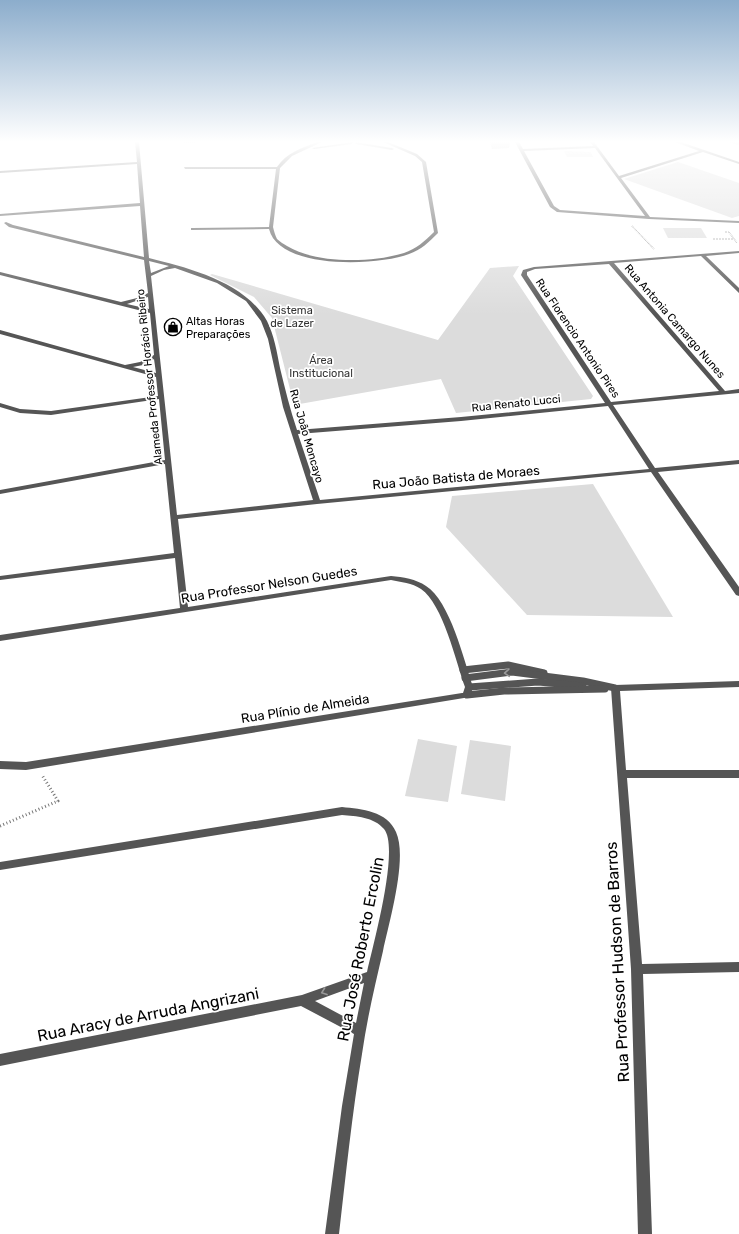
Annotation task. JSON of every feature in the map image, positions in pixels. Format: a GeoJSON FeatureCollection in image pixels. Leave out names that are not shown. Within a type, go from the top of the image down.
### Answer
{"type":"FeatureCollection","features":[{"type":"Feature","properties":{"kind":"street","name":"Alameda Professor Horácio Ribeiro"},"geometry":{"type":"LineString","coordinates":[[142,200],[150,293],[184,610]]}},
{"type":"Feature","properties":{"kind":"street"},"geometry":{"type":"LineString","coordinates":[[274,200],[271,228],[276,241],[287,248],[306,256],[334,260],[373,260],[394,257],[415,250],[427,242],[436,232],[431,200]]}},
{"type":"Feature","properties":{"kind":"street"},"geometry":{"type":"LineString","coordinates":[[548,200],[552,207],[559,211],[649,218],[739,222]]}},
{"type":"Feature","properties":{"kind":"street"},"geometry":{"type":"LineString","coordinates":[[636,200],[649,218]]}},
{"type":"Feature","properties":{"kind":"street"},"geometry":{"type":"LineString","coordinates":[[0,215],[142,204]]}},
{"type":"Feature","properties":{"kind":"street","name":"Rua João Moncayo"},"geometry":{"type":"LineString","coordinates":[[6,223],[11,226],[178,267],[219,282],[248,300],[264,321],[270,339],[286,407],[296,432],[317,502]]}},
{"type":"Feature","properties":{"kind":"street"},"geometry":{"type":"LineString","coordinates":[[193,229],[271,228]]}},
{"type":"Feature","properties":{"kind":"street","name":"Rua Florencio Antonio Pires"},"geometry":{"type":"LineString","coordinates":[[739,252],[534,268],[525,271],[524,275],[653,470],[739,593]]}},
{"type":"Feature","properties":{"kind":"street"},"geometry":{"type":"LineString","coordinates":[[702,255],[739,291]]}},
{"type":"Feature","properties":{"kind":"street","name":"Rua Antonia Camargo Nunes"},"geometry":{"type":"LineString","coordinates":[[610,262],[724,393]]}},
{"type":"Feature","properties":{"kind":"street"},"geometry":{"type":"LineString","coordinates":[[149,275],[163,269],[178,267]]}},
{"type":"Feature","properties":{"kind":"street"},"geometry":{"type":"LineString","coordinates":[[0,273],[153,312]]}},
{"type":"Feature","properties":{"kind":"street"},"geometry":{"type":"LineString","coordinates":[[118,303],[142,298],[150,293]]}},
{"type":"Feature","properties":{"kind":"street"},"geometry":{"type":"LineString","coordinates":[[0,332],[122,367],[160,376]]}},
{"type":"Feature","properties":{"kind":"street"},"geometry":{"type":"LineString","coordinates":[[122,367],[141,364],[157,356]]}},
{"type":"Feature","properties":{"kind":"street","name":"Rua Renato Lucci"},"geometry":{"type":"LineString","coordinates":[[296,432],[461,419],[739,391]]}},
{"type":"Feature","properties":{"kind":"street"},"geometry":{"type":"LineString","coordinates":[[0,405],[20,411],[51,413],[162,397]]}},
{"type":"Feature","properties":{"kind":"street"},"geometry":{"type":"LineString","coordinates":[[0,492],[169,461]]}},
{"type":"Feature","properties":{"kind":"street","name":"Rua João Batista de Moraes"},"geometry":{"type":"LineString","coordinates":[[175,517],[739,462]]}},
{"type":"Feature","properties":{"kind":"street"},"geometry":{"type":"LineString","coordinates":[[0,578],[179,555]]}},
{"type":"Feature","properties":{"kind":"street","name":"Rua Professor Nelson Guedes"},"geometry":{"type":"LineString","coordinates":[[0,638],[381,579],[408,580],[427,590],[435,598],[464,674],[468,691]]}},
{"type":"Feature","properties":{"kind":"street","name":"Rua Plínio de Almeida"},"geometry":{"type":"LineString","coordinates":[[615,688],[739,684]]}},
{"type":"Feature","properties":{"kind":"street","name":"Rua Professor Hudson de Barros"},"geometry":{"type":"LineString","coordinates":[[615,688],[637,969],[645,1234]]}},
{"type":"Feature","properties":{"kind":"street","name":"Rua Plínio de Almeida"},"geometry":{"type":"LineString","coordinates":[[0,765],[35,764],[468,691]]}},
{"type":"Feature","properties":{"kind":"street"},"geometry":{"type":"LineString","coordinates":[[622,774],[739,774]]}},
{"type":"Feature","properties":{"kind":"street","name":"Rua José Roberto Ercolin"},"geometry":{"type":"LineString","coordinates":[[0,866],[342,811],[372,816],[385,823],[392,832],[396,843],[390,886],[360,1031],[332,1234]]}},
{"type":"Feature","properties":{"kind":"street"},"geometry":{"type":"LineString","coordinates":[[637,969],[739,967]]}},
{"type":"Feature","properties":{"kind":"street","name":"Rua Aracy de Arruda Angrizani"},"geometry":{"type":"LineString","coordinates":[[0,1060],[302,1000],[372,974]]}},
{"type":"Feature","properties":{"kind":"street"},"geometry":{"type":"LineString","coordinates":[[302,1000],[360,1031]]}},
{"type":"Feature","properties":{"kind":"lane","name":"Rua Plínio de Almeida"},"geometry":{"type":"LineString","coordinates":[[464,674],[512,672],[615,688]]}},
{"type":"Feature","properties":{"kind":"lane","name":"Rua Plínio de Almeida"},"geometry":{"type":"LineString","coordinates":[[468,691],[504,692],[615,688]]}},
{"type":"Feature","properties":{"kind":"path"},"geometry":{"type":"LineString","coordinates":[[636,222],[631,227],[656,251]]}},
{"type":"Feature","properties":{"kind":"path"},"geometry":{"type":"LineString","coordinates":[[713,239],[734,239]]}},
{"type":"Feature","properties":{"kind":"path"},"geometry":{"type":"LineString","coordinates":[[0,826],[58,801],[35,764]]}},
{"type":"Feature","properties":{"kind":"green space"},"geometry":{"type":"Polygon","coordinates":[[[681,200],[739,200],[739,216],[732,218],[681,200]]]}},
{"type":"Feature","properties":{"kind":"green space"},"geometry":{"type":"Polygon","coordinates":[[[663,228],[701,228],[707,238],[668,238],[663,228]]]}},
{"type":"Feature","properties":{"kind":"green space"},"geometry":{"type":"Polygon","coordinates":[[[519,266],[513,276],[593,396],[591,399],[456,413],[441,379],[294,405],[272,318],[254,297],[210,275],[212,274],[438,340],[490,268],[519,266]]]}},
{"type":"Feature","properties":{"kind":"green space"},"geometry":{"type":"Polygon","coordinates":[[[593,484],[673,617],[527,615],[446,527],[452,496],[593,484]]]}},
{"type":"Feature","properties":{"kind":"green space"},"geometry":{"type":"Polygon","coordinates":[[[418,739],[457,746],[448,802],[405,796],[418,739]]]}},
{"type":"Feature","properties":{"kind":"green space"},"geometry":{"type":"Polygon","coordinates":[[[470,740],[511,746],[505,801],[461,794],[470,740]]]}},
{"type":"Feature","properties":{"kind":"place","name":"Altas Horas Preparações"},"geometry":{"type":"Point","coordinates":[173,327]}},
{"type":"Feature","properties":{"kind":"park label","name":"Sistema de Lazer"},"geometry":{"type":"Point","coordinates":[292,316]}},
{"type":"Feature","properties":{"kind":"park label","name":"Área Institucional"},"geometry":{"type":"Point","coordinates":[321,366]}}]}
